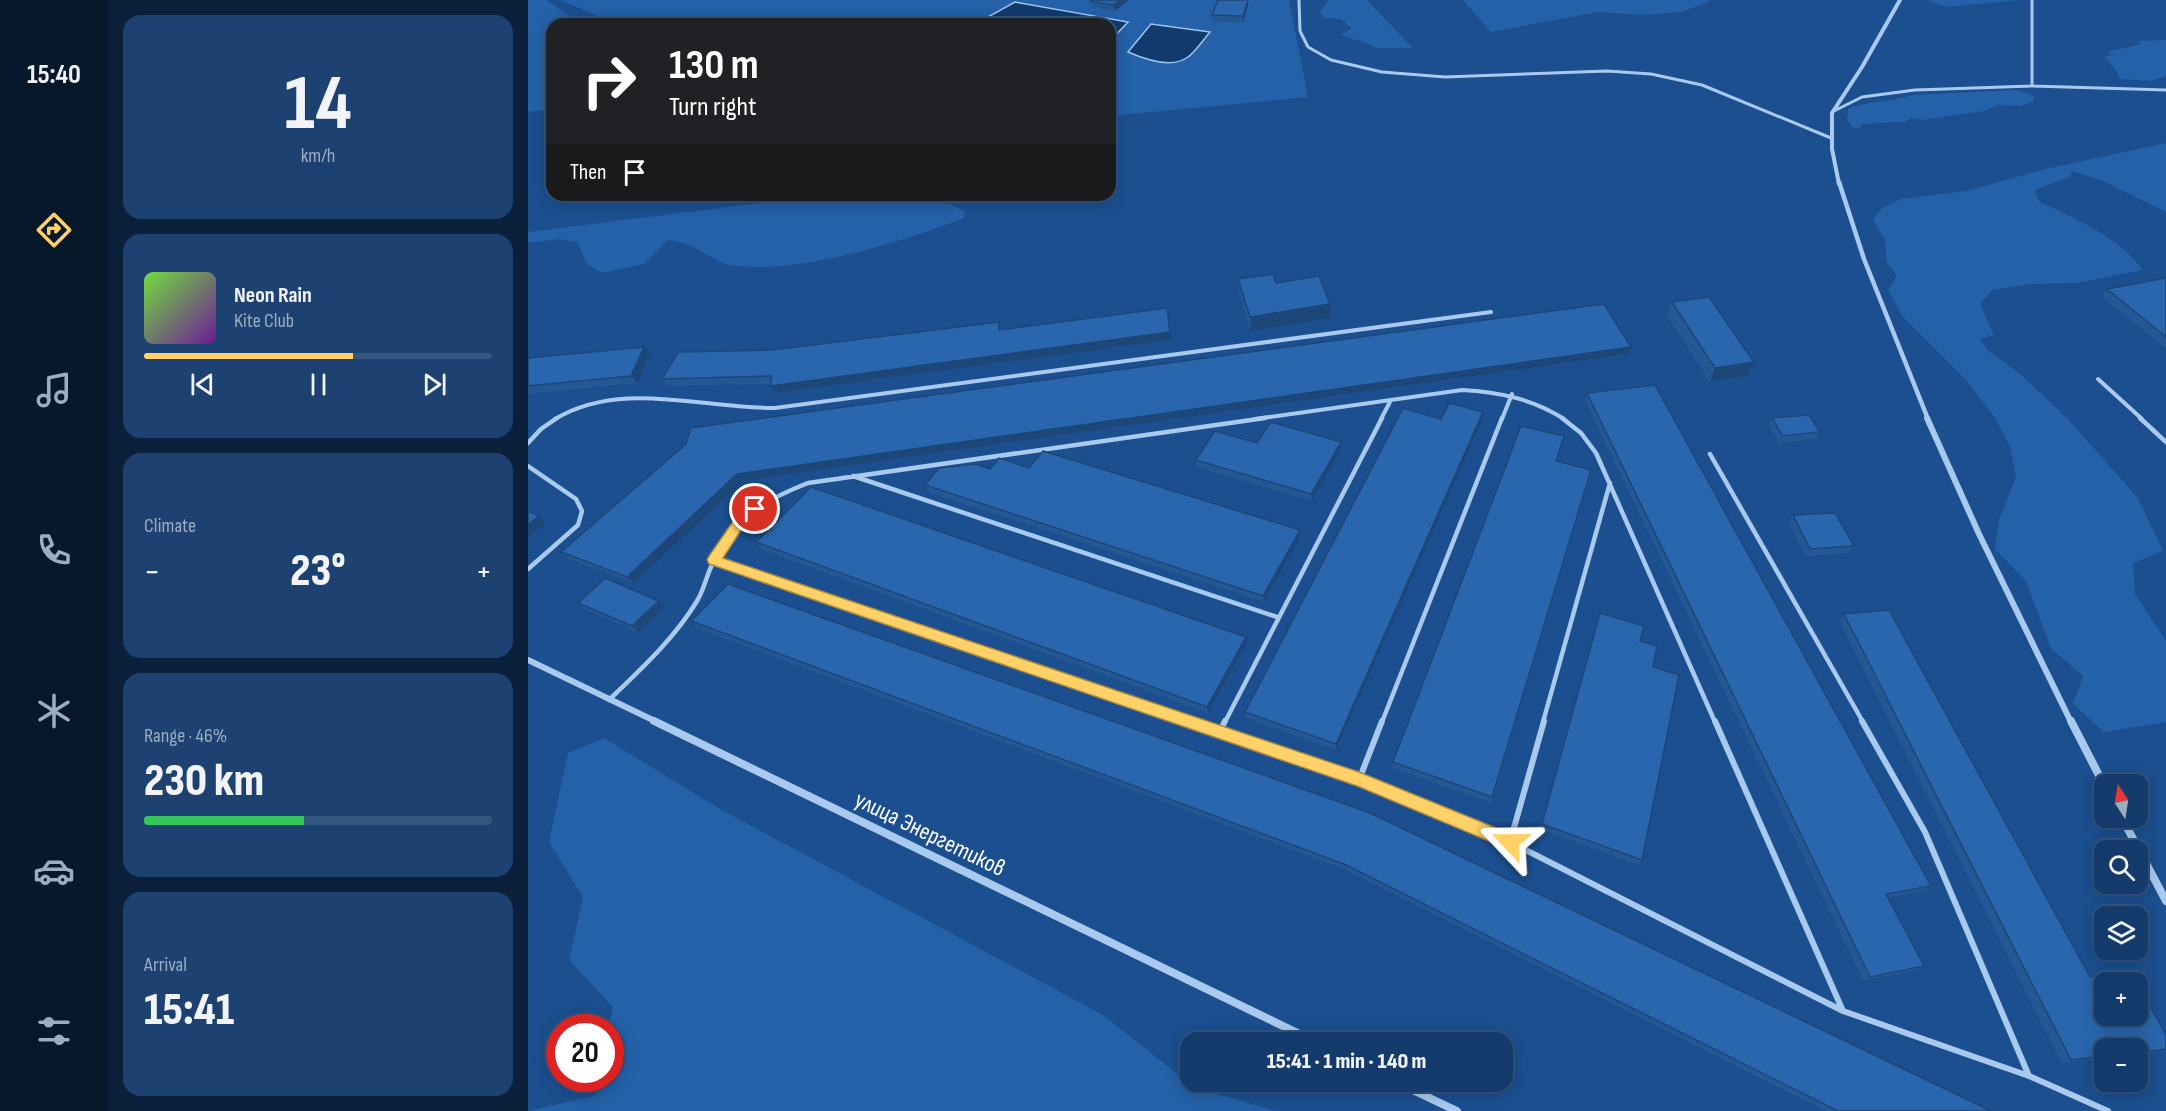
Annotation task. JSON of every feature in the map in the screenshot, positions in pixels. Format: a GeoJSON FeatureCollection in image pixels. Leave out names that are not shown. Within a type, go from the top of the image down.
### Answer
{"type":"FeatureCollection","features":[{"type":"Feature","properties":{"kind":"street"},"geometry":{"type":"LineString","coordinates":[[1900,0],[1862,68],[1832,112],[1831,151],[1854,234],[1891,334],[2048,679],[2098,774]]}},
{"type":"Feature","properties":{"kind":"street","name":"улица Энергетиков"},"geometry":{"type":"LineString","coordinates":[[528,660],[1295,1032]]}},
{"type":"Feature","properties":{"kind":"street"},"geometry":{"type":"LineString","coordinates":[[2127,828],[2166,901]]}},
{"type":"Feature","properties":{"kind":"street"},"geometry":{"type":"LineString","coordinates":[[1417,1092],[1457,1111]]}},
{"type":"Feature","properties":{"kind":"lane"},"geometry":{"type":"LineString","coordinates":[[1299,0],[1300,31],[1308,47],[1331,60],[1382,72],[1445,77],[1607,71],[1651,74],[1702,85],[1832,138]]}},
{"type":"Feature","properties":{"kind":"lane"},"geometry":{"type":"LineString","coordinates":[[2032,0],[2032,86]]}},
{"type":"Feature","properties":{"kind":"lane"},"geometry":{"type":"LineString","coordinates":[[1832,112],[1862,97],[1884,92],[2032,86],[2166,90]]}},
{"type":"Feature","properties":{"kind":"lane"},"geometry":{"type":"LineString","coordinates":[[528,443],[550,423],[568,413],[594,404],[629,398],[673,399],[742,408],[775,408],[1491,312]]}},
{"type":"Feature","properties":{"kind":"lane"},"geometry":{"type":"LineString","coordinates":[[2098,379],[2166,442]]}},
{"type":"Feature","properties":{"kind":"lane"},"geometry":{"type":"LineString","coordinates":[[609,700],[672,639],[699,599],[714,560],[740,521],[771,498],[808,483],[1462,390],[1512,394],[1548,410],[1576,428],[1596,453],[1843,1011]]}},
{"type":"Feature","properties":{"kind":"lane"},"geometry":{"type":"LineString","coordinates":[[1359,780],[1512,394]]}},
{"type":"Feature","properties":{"kind":"lane"},"geometry":{"type":"LineString","coordinates":[[1219,733],[1391,399]]}},
{"type":"Feature","properties":{"kind":"lane"},"geometry":{"type":"LineString","coordinates":[[1710,454],[1925,832],[2029,1076]]}},
{"type":"Feature","properties":{"kind":"lane"},"geometry":{"type":"LineString","coordinates":[[528,466],[576,499],[582,511],[578,525],[528,569]]}},
{"type":"Feature","properties":{"kind":"lane"},"geometry":{"type":"LineString","coordinates":[[851,476],[1277,617]]}},
{"type":"Feature","properties":{"kind":"lane"},"geometry":{"type":"LineString","coordinates":[[1510,842],[1610,482]]}},
{"type":"Feature","properties":{"kind":"lane"},"geometry":{"type":"LineString","coordinates":[[714,560],[1359,780],[1510,842],[1843,1011],[2029,1076],[2108,1111]]}},
{"type":"Feature","properties":{"kind":"shaded area"},"geometry":{"type":"Polygon","coordinates":[[[528,0],[546,0],[572,18],[546,18],[546,110],[528,112],[528,0]]]}},
{"type":"Feature","properties":{"kind":"shaded area"},"geometry":{"type":"Polygon","coordinates":[[[560,0],[1289,0],[1308,97],[1116,115],[1116,18],[603,18],[560,0]]]}},
{"type":"Feature","properties":{"kind":"shaded area"},"geometry":{"type":"Polygon","coordinates":[[[1328,0],[1367,0],[1413,48],[1376,48],[1341,34],[1352,29],[1341,19],[1324,18],[1320,13],[1328,0]]]}},
{"type":"Feature","properties":{"kind":"shaded area"},"geometry":{"type":"Polygon","coordinates":[[[1463,0],[1710,1],[1682,12],[1641,15],[1598,12],[1491,32],[1463,0]]]}},
{"type":"Feature","properties":{"kind":"shaded area"},"geometry":{"type":"Polygon","coordinates":[[[1927,0],[2020,0],[1946,7],[1927,0]]]}},
{"type":"Feature","properties":{"kind":"shaded area"},"geometry":{"type":"Polygon","coordinates":[[[1015,2],[1105,18],[986,18],[1015,2]]]}},
{"type":"Feature","properties":{"kind":"shaded area"},"geometry":{"type":"Polygon","coordinates":[[[1116,20],[1128,22],[1116,35],[1116,20]]]}},
{"type":"Feature","properties":{"kind":"shaded area"},"geometry":{"type":"Polygon","coordinates":[[[1151,24],[1210,32],[1188,57],[1181,61],[1158,62],[1128,52],[1151,24]]]}},
{"type":"Feature","properties":{"kind":"shaded area"},"geometry":{"type":"Polygon","coordinates":[[[2166,40],[2166,76],[2151,81],[2121,79],[2118,72],[2104,57],[2111,55],[2107,52],[2141,44],[2137,41],[2166,40]]]}},
{"type":"Feature","properties":{"kind":"shaded area"},"geometry":{"type":"Polygon","coordinates":[[[2016,90],[2035,96],[2033,102],[2020,106],[1998,105],[1984,111],[1922,120],[1912,118],[1904,122],[1860,124],[1861,128],[1854,128],[1847,120],[1848,109],[1913,95],[2016,90]]]}},
{"type":"Feature","properties":{"kind":"shaded area"},"geometry":{"type":"Polygon","coordinates":[[[2166,143],[2166,212],[2103,181],[2072,171],[2070,177],[2034,190],[2040,202],[2109,238],[2133,258],[2143,270],[2077,283],[2031,284],[1992,290],[1980,304],[1994,335],[1980,339],[1988,351],[2018,372],[2067,418],[2138,498],[2163,551],[2133,563],[2135,594],[2166,641],[2166,722],[2104,732],[2073,704],[2083,676],[2051,648],[2026,581],[1995,549],[1999,520],[2016,477],[2010,446],[1995,418],[1966,380],[1903,317],[1888,290],[1897,276],[1887,263],[1885,240],[1873,219],[1882,208],[1901,199],[1967,191],[2041,170],[2166,143]]]}},
{"type":"Feature","properties":{"kind":"shaded area"},"geometry":{"type":"Polygon","coordinates":[[[776,201],[946,201],[965,212],[964,218],[911,237],[849,254],[786,266],[731,265],[716,260],[687,244],[668,240],[644,264],[602,273],[587,264],[577,242],[560,239],[528,243],[528,232],[776,201]]]}},
{"type":"Feature","properties":{"kind":"shaded area"},"geometry":{"type":"Polygon","coordinates":[[[604,738],[720,809],[1103,1015],[1180,1076],[1180,1092],[1211,1092],[1275,1111],[529,1111],[595,1096],[596,1092],[624,1092],[624,1014],[612,1014],[613,1007],[569,960],[583,897],[549,842],[568,753],[604,738]]]}},
{"type":"Feature","properties":{"kind":"building"},"geometry":{"type":"Polygon","coordinates":[[[1091,0],[1120,0],[1113,5],[1091,0]]]}},
{"type":"Feature","properties":{"kind":"building"},"geometry":{"type":"Polygon","coordinates":[[[1218,0],[1248,0],[1243,16],[1212,15],[1218,0]]]}},
{"type":"Feature","properties":{"kind":"building"},"geometry":{"type":"Polygon","coordinates":[[[1273,274],[1276,283],[1319,276],[1330,304],[1250,317],[1238,279],[1273,274]]]}},
{"type":"Feature","properties":{"kind":"building"},"geometry":{"type":"Polygon","coordinates":[[[2166,278],[2166,337],[2107,289],[2166,278]]]}},
{"type":"Feature","properties":{"kind":"building"},"geometry":{"type":"Polygon","coordinates":[[[1709,297],[1754,362],[1715,368],[1672,302],[1709,297]]]}},
{"type":"Feature","properties":{"kind":"building"},"geometry":{"type":"Polygon","coordinates":[[[1604,304],[1631,347],[737,474],[627,577],[561,552],[686,444],[691,428],[1604,304]]]}},
{"type":"Feature","properties":{"kind":"building"},"geometry":{"type":"Polygon","coordinates":[[[1167,308],[1170,332],[770,386],[772,376],[662,379],[678,352],[772,350],[999,322],[999,330],[1167,308]]]}},
{"type":"Feature","properties":{"kind":"building"},"geometry":{"type":"Polygon","coordinates":[[[644,347],[631,376],[528,386],[528,358],[644,347]]]}},
{"type":"Feature","properties":{"kind":"building"},"geometry":{"type":"Polygon","coordinates":[[[1655,385],[1931,886],[1886,894],[1924,966],[1870,977],[1587,393],[1655,385]]]}},
{"type":"Feature","properties":{"kind":"building"},"geometry":{"type":"Polygon","coordinates":[[[1449,403],[1483,412],[1336,744],[1245,712],[1403,408],[1441,419],[1449,403]]]}},
{"type":"Feature","properties":{"kind":"building"},"geometry":{"type":"Polygon","coordinates":[[[1809,415],[1820,432],[1783,436],[1772,418],[1809,415]]]}},
{"type":"Feature","properties":{"kind":"building"},"geometry":{"type":"Polygon","coordinates":[[[1271,422],[1341,442],[1311,494],[1196,460],[1215,431],[1257,443],[1271,422]]]}},
{"type":"Feature","properties":{"kind":"building"},"geometry":{"type":"Polygon","coordinates":[[[1521,426],[1564,436],[1556,461],[1591,470],[1492,797],[1393,762],[1521,426]]]}},
{"type":"Feature","properties":{"kind":"building"},"geometry":{"type":"Polygon","coordinates":[[[1043,451],[1300,530],[1263,596],[925,485],[939,468],[976,464],[990,469],[999,458],[1029,468],[1043,451]]]}},
{"type":"Feature","properties":{"kind":"building"},"geometry":{"type":"Polygon","coordinates":[[[811,487],[1246,637],[1207,707],[756,542],[811,487]]]}},
{"type":"Feature","properties":{"kind":"building"},"geometry":{"type":"Polygon","coordinates":[[[528,511],[539,516],[528,525],[528,511]]]}},
{"type":"Feature","properties":{"kind":"building"},"geometry":{"type":"Polygon","coordinates":[[[1835,513],[1854,546],[1810,549],[1793,515],[1835,513]]]}},
{"type":"Feature","properties":{"kind":"building"},"geometry":{"type":"Polygon","coordinates":[[[605,578],[659,601],[632,626],[578,603],[605,578]]]}},
{"type":"Feature","properties":{"kind":"building"},"geometry":{"type":"Polygon","coordinates":[[[728,584],[1370,813],[1991,1111],[1838,1111],[1344,864],[691,621],[728,584]]]}},
{"type":"Feature","properties":{"kind":"building"},"geometry":{"type":"Polygon","coordinates":[[[1889,610],[2090,977],[2094,976],[2094,1026],[2148,1026],[2148,1003],[2166,1035],[2166,1049],[2148,1052],[2148,1038],[2094,1038],[2094,1057],[2071,1060],[1844,614],[1889,610]]]}},
{"type":"Feature","properties":{"kind":"building"},"geometry":{"type":"Polygon","coordinates":[[[1600,613],[1644,626],[1640,641],[1657,646],[1653,667],[1679,675],[1642,860],[1542,824],[1600,613]]]}},
{"type":"Feature","properties":{"kind":"route"},"geometry":{"type":"LineString","coordinates":[[755,509],[740,521],[714,560],[1359,780],[1510,842]]}}]}
